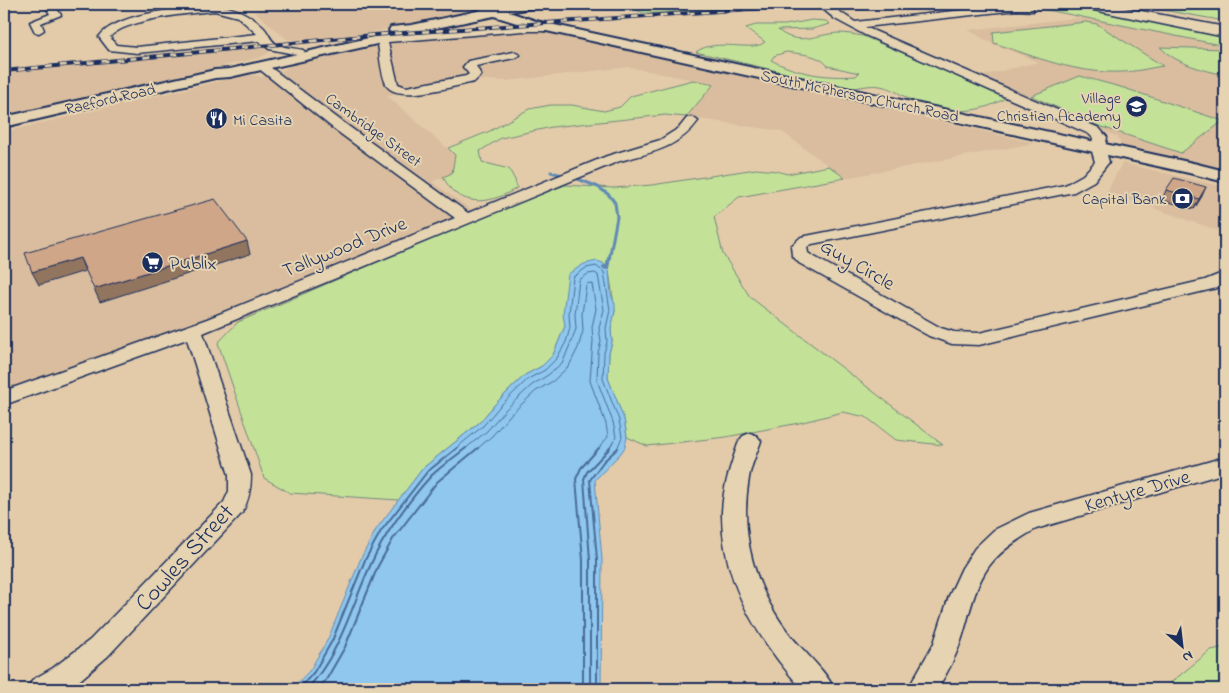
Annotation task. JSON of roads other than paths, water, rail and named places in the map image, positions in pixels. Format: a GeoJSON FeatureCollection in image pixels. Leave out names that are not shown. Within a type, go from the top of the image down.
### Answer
{"type":"FeatureCollection","features":[{"type":"Feature","properties":{"kind":"highway"},"geometry":{"type":"LineString","coordinates":[[1084,4],[1225,32]]}},
{"type":"Feature","properties":{"kind":"highway"},"geometry":{"type":"LineString","coordinates":[[1110,4],[1225,26]]}},
{"type":"Feature","properties":{"kind":"main road","name":"South McPherson Church Road"},"geometry":{"type":"LineString","coordinates":[[478,4],[504,16],[550,28],[1225,177]]}},
{"type":"Feature","properties":{"kind":"main road","name":"Raeford Road"},"geometry":{"type":"LineString","coordinates":[[4,122],[215,74],[230,73],[268,57],[531,4]]}},
{"type":"Feature","properties":{"kind":"main road","name":"Raeford Road"},"geometry":{"type":"LineString","coordinates":[[268,57],[382,39],[408,33],[412,29]]}},
{"type":"Feature","properties":{"kind":"street"},"geometry":{"type":"LineString","coordinates":[[38,30],[35,22],[56,15],[49,4]]}},
{"type":"Feature","properties":{"kind":"street"},"geometry":{"type":"LineString","coordinates":[[822,4],[853,25],[1094,131],[1100,137],[1098,148]]}},
{"type":"Feature","properties":{"kind":"street"},"geometry":{"type":"LineString","coordinates":[[853,25],[1017,7],[1029,10]]}},
{"type":"Feature","properties":{"kind":"street","name":"Cambridge Street"},"geometry":{"type":"LineString","coordinates":[[262,37],[137,50],[113,48],[104,37],[105,33],[109,30],[129,23],[194,10],[215,8],[227,9],[242,14],[262,32],[268,57],[339,126],[467,218]]}},
{"type":"Feature","properties":{"kind":"street"},"geometry":{"type":"LineString","coordinates":[[514,55],[472,63],[470,67],[475,75],[464,81],[418,90],[404,90],[392,85],[382,39],[523,28],[550,28]]}},
{"type":"Feature","properties":{"kind":"street","name":"Tallywood Drive"},"geometry":{"type":"LineString","coordinates":[[4,398],[193,330],[612,159],[668,143],[680,136],[692,121]]}},
{"type":"Feature","properties":{"kind":"street","name":"Guy Circle"},"geometry":{"type":"LineString","coordinates":[[1098,148],[1102,162],[1097,171],[1086,182],[1070,189],[807,240],[802,242],[798,250],[805,259],[934,332],[962,340],[979,339],[1211,284],[1225,278]]}},
{"type":"Feature","properties":{"kind":"street","name":"Cowles Street"},"geometry":{"type":"LineString","coordinates":[[42,689],[63,678],[88,658],[234,507],[240,491],[240,475],[193,330]]}},
{"type":"Feature","properties":{"kind":"street"},"geometry":{"type":"LineString","coordinates":[[750,441],[739,470],[733,510],[734,536],[740,565],[760,615],[780,645],[820,689]]}},
{"type":"Feature","properties":{"kind":"street","name":"Kentyre Drive"},"geometry":{"type":"LineString","coordinates":[[922,689],[941,660],[966,583],[984,552],[1011,530],[1048,516],[1225,465]]}},
{"type":"Feature","properties":{"kind":"water"},"geometry":{"type":"Polygon","coordinates":[[[597,261],[603,263],[609,271],[611,295],[615,304],[611,329],[612,342],[609,353],[608,378],[624,419],[627,437],[625,447],[621,453],[595,480],[602,559],[601,689],[292,689],[310,670],[328,639],[361,558],[377,528],[423,468],[480,422],[496,403],[525,375],[542,366],[553,355],[565,326],[563,314],[568,274],[584,264],[597,261]]]}},
{"type":"Feature","properties":{"kind":"waterway"},"geometry":{"type":"LineString","coordinates":[[551,172],[566,176]]}},
{"type":"Feature","properties":{"kind":"waterway"},"geometry":{"type":"LineString","coordinates":[[573,177],[598,187],[609,195],[615,203],[617,217],[609,260]]}},
{"type":"Feature","properties":{"kind":"waterway"},"geometry":{"type":"LineString","coordinates":[[604,267],[607,268],[609,258]]}},
{"type":"Feature","properties":{"kind":"railway"},"geometry":{"type":"LineString","coordinates":[[4,71],[374,35],[820,4]]}},
{"type":"Feature","properties":{"kind":"place","name":"Village Christian Academy"},"geometry":{"type":"Point","coordinates":[1137,106]}},
{"type":"Feature","properties":{"kind":"place","name":"Mi Casita"},"geometry":{"type":"Point","coordinates":[217,119]}},
{"type":"Feature","properties":{"kind":"place","name":"Capital Bank"},"geometry":{"type":"Point","coordinates":[1182,198]}},
{"type":"Feature","properties":{"kind":"place","name":"Publix"},"geometry":{"type":"Point","coordinates":[153,262]}}]}
